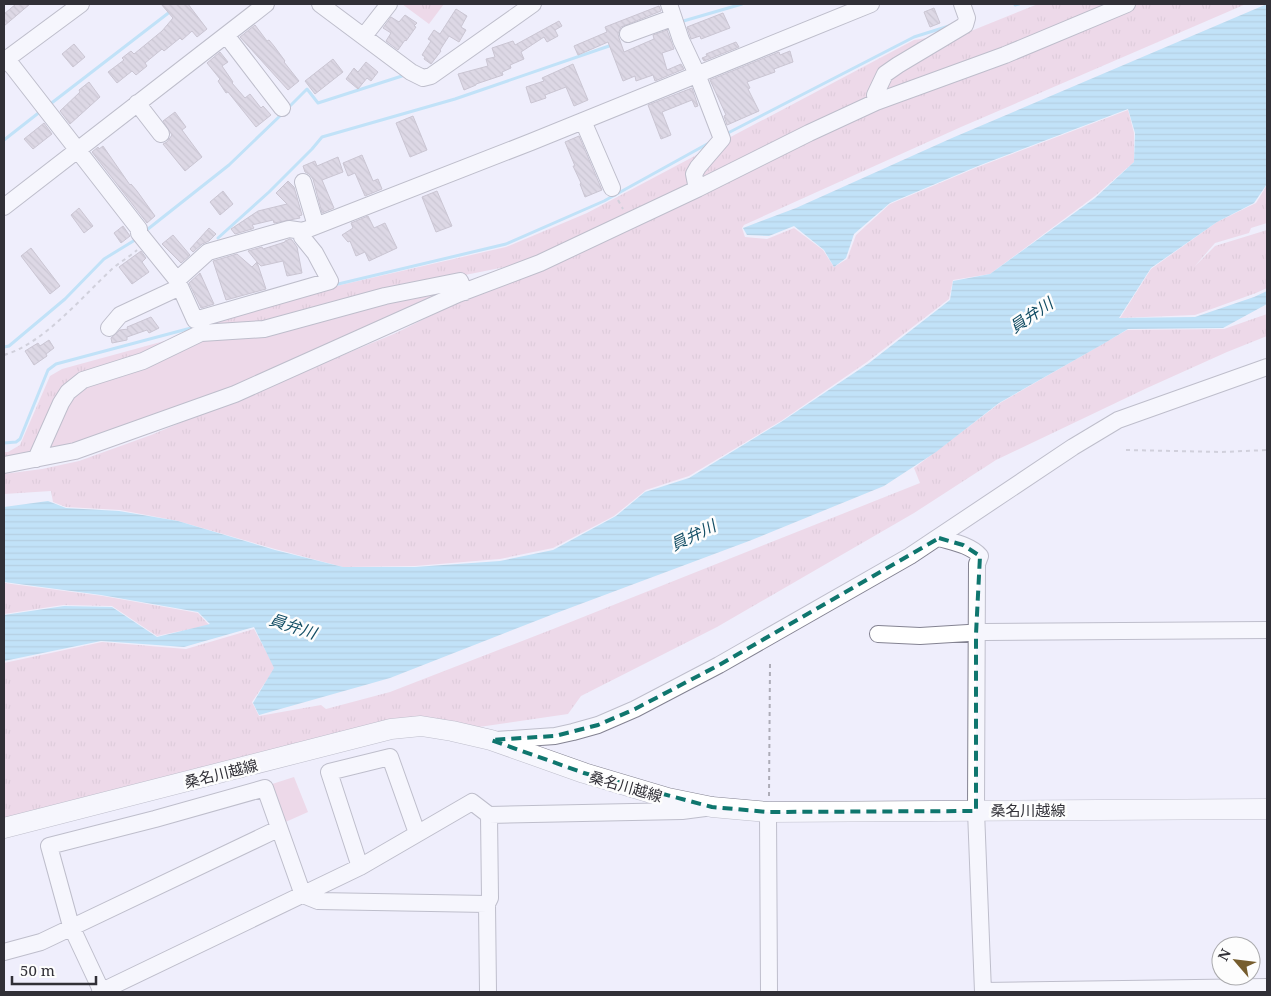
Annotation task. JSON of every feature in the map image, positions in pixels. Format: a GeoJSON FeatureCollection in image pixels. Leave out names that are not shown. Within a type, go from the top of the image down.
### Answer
{"type":"FeatureCollection","features":[{"type":"Feature","properties":{"kind":"main road","name":"桑名川越線"},"geometry":{"type":"LineString","coordinates":[[4,828],[391,729],[421,726],[491,740],[593,776],[668,798],[712,807],[768,812],[1267,809]]}},
{"type":"Feature","properties":{"kind":"street"},"geometry":{"type":"LineString","coordinates":[[81,4],[4,60],[78,150],[139,229],[139,233],[178,284],[198,327]]}},
{"type":"Feature","properties":{"kind":"street"},"geometry":{"type":"LineString","coordinates":[[4,207],[266,4]]}},
{"type":"Feature","properties":{"kind":"street"},"geometry":{"type":"LineString","coordinates":[[320,4],[411,72],[423,78],[431,76],[533,4]]}},
{"type":"Feature","properties":{"kind":"street"},"geometry":{"type":"LineString","coordinates":[[364,36],[389,4]]}},
{"type":"Feature","properties":{"kind":"street"},"geometry":{"type":"LineString","coordinates":[[109,328],[120,314],[178,284],[208,252],[289,230],[310,229],[872,4]]}},
{"type":"Feature","properties":{"kind":"street"},"geometry":{"type":"LineString","coordinates":[[876,102],[875,95],[885,74],[965,25],[968,18],[962,4]]}},
{"type":"Feature","properties":{"kind":"street"},"geometry":{"type":"LineString","coordinates":[[4,465],[76,451],[235,394],[465,292],[540,264],[876,102],[1005,55],[1127,4]]}},
{"type":"Feature","properties":{"kind":"street"},"geometry":{"type":"LineString","coordinates":[[628,34],[670,11],[721,136],[694,174],[697,189]]}},
{"type":"Feature","properties":{"kind":"street"},"geometry":{"type":"LineString","coordinates":[[226,35],[282,108]]}},
{"type":"Feature","properties":{"kind":"street"},"geometry":{"type":"LineString","coordinates":[[137,103],[161,134]]}},
{"type":"Feature","properties":{"kind":"street"},"geometry":{"type":"LineString","coordinates":[[583,121],[612,188]]}},
{"type":"Feature","properties":{"kind":"street"},"geometry":{"type":"LineString","coordinates":[[303,182],[310,229]]}},
{"type":"Feature","properties":{"kind":"street"},"geometry":{"type":"LineString","coordinates":[[36,459],[61,402],[68,392],[83,380],[143,361],[198,327],[330,281],[315,253],[302,237],[310,229]]}},
{"type":"Feature","properties":{"kind":"street"},"geometry":{"type":"LineString","coordinates":[[198,327],[264,329],[385,296],[460,281],[465,292]]}},
{"type":"Feature","properties":{"kind":"street"},"geometry":{"type":"LineString","coordinates":[[491,740],[564,734],[598,725],[634,709],[719,665],[939,538],[1073,447],[1118,420],[1267,366]]}},
{"type":"Feature","properties":{"kind":"street"},"geometry":{"type":"LineString","coordinates":[[939,538],[963,545],[980,556],[977,564],[976,811],[983,992],[1267,987]]}},
{"type":"Feature","properties":{"kind":"street"},"geometry":{"type":"LineString","coordinates":[[878,634],[920,636],[984,632],[1267,630]]}},
{"type":"Feature","properties":{"kind":"street"},"geometry":{"type":"LineString","coordinates":[[360,867],[329,772],[390,757],[416,834]]}},
{"type":"Feature","properties":{"kind":"street"},"geometry":{"type":"LineString","coordinates":[[303,896],[265,788],[155,819],[48,846],[71,926],[101,992],[303,896],[360,867],[472,802],[489,815],[682,812],[712,807]]}},
{"type":"Feature","properties":{"kind":"street"},"geometry":{"type":"LineString","coordinates":[[768,812],[769,992]]}},
{"type":"Feature","properties":{"kind":"street"},"geometry":{"type":"LineString","coordinates":[[488,992],[489,815]]}},
{"type":"Feature","properties":{"kind":"street"},"geometry":{"type":"LineString","coordinates":[[4,952],[41,942],[71,926],[278,829]]}},
{"type":"Feature","properties":{"kind":"street"},"geometry":{"type":"LineString","coordinates":[[303,896],[318,901],[487,904]]}},
{"type":"Feature","properties":{"kind":"path"},"geometry":{"type":"LineString","coordinates":[[4,355],[16,352],[36,339],[63,317],[114,268],[147,243]]}},
{"type":"Feature","properties":{"kind":"path"},"geometry":{"type":"LineString","coordinates":[[1126,450],[1222,452],[1267,450]]}},
{"type":"Feature","properties":{"kind":"path"},"geometry":{"type":"LineString","coordinates":[[768,812],[770,663]]}},
{"type":"Feature","properties":{"kind":"highlighted area"},"geometry":{"type":"Polygon","coordinates":[[[939,538],[963,545],[980,556],[976,634],[976,811],[768,812],[712,807],[584,773],[491,740],[555,736],[598,725],[635,709],[719,665],[939,538]]]}},
{"type":"Feature","properties":{"kind":"green space"},"geometry":{"type":"Polygon","coordinates":[[[402,4],[444,4],[429,24],[402,4]]]}},
{"type":"Feature","properties":{"kind":"green space"},"geometry":{"type":"Polygon","coordinates":[[[1038,4],[1246,4],[961,127],[744,225],[742,228],[745,237],[767,239],[794,228],[823,250],[834,267],[847,259],[856,235],[890,204],[978,167],[1128,110],[1134,133],[1134,162],[1095,196],[990,274],[953,280],[949,299],[867,362],[781,421],[689,476],[646,490],[614,516],[553,548],[500,559],[415,566],[343,567],[178,521],[120,510],[66,507],[53,502],[51,491],[4,494],[4,474],[42,469],[79,461],[151,435],[396,333],[462,300],[556,263],[721,186],[520,264],[445,279],[278,321],[203,327],[332,287],[506,247],[587,213],[914,40],[971,31],[1038,4]]]}},
{"type":"Feature","properties":{"kind":"green space"},"geometry":{"type":"Polygon","coordinates":[[[1267,185],[1267,223],[1251,228],[1249,233],[1215,243],[1195,266],[1215,246],[1267,230],[1267,288],[1195,315],[1120,318],[1151,269],[1217,222],[1256,203],[1267,185]]]}},
{"type":"Feature","properties":{"kind":"green space"},"geometry":{"type":"Polygon","coordinates":[[[434,288],[462,290],[237,388],[52,451],[49,441],[75,391],[203,341],[268,333],[434,288]]]}},
{"type":"Feature","properties":{"kind":"green space"},"geometry":{"type":"Polygon","coordinates":[[[1267,314],[1267,336],[1147,388],[996,460],[914,513],[717,627],[581,696],[568,714],[479,727],[426,721],[4,819],[4,663],[102,642],[186,649],[254,629],[275,668],[252,702],[259,716],[321,705],[326,709],[390,692],[920,483],[914,468],[1000,403],[1127,330],[1224,329],[1267,314]]]}},
{"type":"Feature","properties":{"kind":"green space"},"geometry":{"type":"Polygon","coordinates":[[[179,337],[31,454],[4,460],[4,452],[8,452],[20,445],[50,376],[62,369],[179,337]]]}},
{"type":"Feature","properties":{"kind":"green space"},"geometry":{"type":"Polygon","coordinates":[[[4,583],[103,596],[198,613],[209,625],[157,636],[112,606],[63,605],[4,614],[4,583]]]}},
{"type":"Feature","properties":{"kind":"green space"},"geometry":{"type":"Polygon","coordinates":[[[294,777],[308,812],[281,824],[269,785],[294,777]]]}},
{"type":"Feature","properties":{"kind":"water","name":"員弁川"},"geometry":{"type":"Polygon","coordinates":[[[1267,4],[1267,184],[1254,203],[1217,222],[1151,268],[1119,318],[1195,317],[1267,291],[1267,304],[1223,328],[1128,329],[999,403],[936,452],[884,486],[749,541],[390,678],[259,715],[253,703],[274,668],[254,627],[184,647],[101,641],[4,661],[4,615],[64,606],[112,607],[157,637],[210,624],[198,612],[101,595],[4,582],[4,507],[48,501],[66,508],[119,511],[178,521],[275,550],[343,567],[415,567],[500,561],[553,550],[616,516],[645,492],[689,478],[781,422],[869,363],[950,300],[953,281],[990,274],[1095,198],[1134,162],[1135,133],[1128,109],[978,166],[890,203],[854,234],[846,258],[834,267],[824,250],[794,226],[769,236],[747,235],[743,228],[796,208],[952,138],[1267,4]]]}},
{"type":"Feature","properties":{"kind":"building"},"geometry":{"type":"Polygon","coordinates":[[[16,4],[30,4],[4,26],[4,14],[16,4]]]}},
{"type":"Feature","properties":{"kind":"building"},"geometry":{"type":"Polygon","coordinates":[[[161,4],[188,4],[207,29],[197,37],[192,31],[182,40],[180,38],[164,51],[162,49],[145,63],[147,66],[136,75],[132,71],[117,83],[108,72],[124,60],[122,58],[131,51],[134,54],[162,31],[173,18],[161,4]]]}},
{"type":"Feature","properties":{"kind":"building"},"geometry":{"type":"Polygon","coordinates":[[[659,6],[661,11],[621,27],[618,34],[624,52],[654,39],[653,35],[667,30],[674,49],[662,53],[667,70],[681,64],[684,69],[655,81],[653,75],[636,81],[635,76],[623,81],[608,42],[578,55],[574,46],[607,32],[605,27],[659,6]]]}},
{"type":"Feature","properties":{"kind":"building"},"geometry":{"type":"Polygon","coordinates":[[[934,8],[940,23],[930,27],[924,12],[934,8]]]}},
{"type":"Feature","properties":{"kind":"building"},"geometry":{"type":"Polygon","coordinates":[[[456,9],[467,16],[461,27],[466,30],[459,42],[449,36],[431,64],[422,55],[431,41],[428,39],[434,30],[440,34],[456,9]]]}},
{"type":"Feature","properties":{"kind":"building"},"geometry":{"type":"Polygon","coordinates":[[[723,13],[730,28],[701,39],[700,36],[691,39],[687,27],[723,13]]]}},
{"type":"Feature","properties":{"kind":"building"},"geometry":{"type":"Polygon","coordinates":[[[405,15],[417,23],[398,50],[386,41],[391,33],[383,28],[391,17],[399,22],[405,15]]]}},
{"type":"Feature","properties":{"kind":"building"},"geometry":{"type":"Polygon","coordinates":[[[559,21],[562,26],[555,30],[558,36],[547,42],[544,37],[521,52],[524,59],[510,65],[511,68],[502,72],[503,75],[464,90],[458,74],[488,66],[486,59],[495,57],[492,48],[513,41],[515,45],[559,21]]]}},
{"type":"Feature","properties":{"kind":"building"},"geometry":{"type":"Polygon","coordinates":[[[255,25],[267,41],[269,40],[274,46],[299,81],[288,90],[240,37],[255,25]]]}},
{"type":"Feature","properties":{"kind":"building"},"geometry":{"type":"Polygon","coordinates":[[[736,42],[739,47],[704,61],[702,58],[707,56],[706,54],[736,42]]]}},
{"type":"Feature","properties":{"kind":"building"},"geometry":{"type":"Polygon","coordinates":[[[74,44],[85,57],[73,67],[62,54],[74,44]]]}},
{"type":"Feature","properties":{"kind":"building"},"geometry":{"type":"Polygon","coordinates":[[[790,51],[793,62],[774,69],[775,72],[747,82],[750,88],[748,89],[759,111],[727,125],[724,116],[726,115],[710,80],[779,52],[780,55],[790,51]]]}},
{"type":"Feature","properties":{"kind":"building"},"geometry":{"type":"Polygon","coordinates":[[[220,52],[228,62],[222,66],[232,83],[245,98],[250,94],[261,108],[263,106],[271,115],[256,127],[228,92],[226,93],[218,81],[220,79],[207,63],[220,52]]]}},
{"type":"Feature","properties":{"kind":"building"},"geometry":{"type":"Polygon","coordinates":[[[333,59],[343,72],[315,94],[305,81],[333,59]]]}},
{"type":"Feature","properties":{"kind":"building"},"geometry":{"type":"Polygon","coordinates":[[[366,62],[378,72],[371,81],[367,78],[358,89],[346,79],[354,68],[358,72],[366,62]]]}},
{"type":"Feature","properties":{"kind":"building"},"geometry":{"type":"Polygon","coordinates":[[[573,64],[588,100],[574,106],[566,87],[545,95],[546,98],[531,103],[526,87],[544,81],[542,78],[573,64]]]}},
{"type":"Feature","properties":{"kind":"building"},"geometry":{"type":"Polygon","coordinates":[[[89,82],[100,97],[70,124],[60,111],[89,82]]]}},
{"type":"Feature","properties":{"kind":"building"},"geometry":{"type":"Polygon","coordinates":[[[692,88],[698,106],[695,107],[692,100],[662,112],[671,135],[661,139],[648,105],[692,88]]]}},
{"type":"Feature","properties":{"kind":"building"},"geometry":{"type":"Polygon","coordinates":[[[175,112],[186,127],[182,130],[202,157],[185,171],[163,144],[172,135],[163,121],[175,112]]]}},
{"type":"Feature","properties":{"kind":"building"},"geometry":{"type":"Polygon","coordinates":[[[413,116],[427,150],[410,157],[396,123],[413,116]]]}},
{"type":"Feature","properties":{"kind":"building"},"geometry":{"type":"Polygon","coordinates":[[[44,123],[52,134],[33,149],[24,139],[44,123]]]}},
{"type":"Feature","properties":{"kind":"building"},"geometry":{"type":"Polygon","coordinates":[[[579,136],[602,190],[585,197],[565,142],[579,136]]]}},
{"type":"Feature","properties":{"kind":"building"},"geometry":{"type":"Polygon","coordinates":[[[103,146],[130,185],[137,191],[155,216],[147,223],[92,152],[98,147],[99,149],[103,146]]]}},
{"type":"Feature","properties":{"kind":"building"},"geometry":{"type":"Polygon","coordinates":[[[362,155],[373,181],[378,179],[382,189],[365,196],[355,173],[348,176],[343,163],[362,155]]]}},
{"type":"Feature","properties":{"kind":"building"},"geometry":{"type":"Polygon","coordinates":[[[338,157],[343,172],[322,180],[334,208],[322,213],[313,179],[305,172],[303,166],[315,161],[317,166],[338,157]]]}},
{"type":"Feature","properties":{"kind":"building"},"geometry":{"type":"Polygon","coordinates":[[[288,181],[294,187],[302,215],[299,216],[300,218],[274,223],[273,220],[252,225],[254,228],[235,234],[231,229],[258,211],[287,204],[276,193],[288,181]]]}},
{"type":"Feature","properties":{"kind":"building"},"geometry":{"type":"Polygon","coordinates":[[[223,191],[233,204],[220,215],[210,202],[223,191]]]}},
{"type":"Feature","properties":{"kind":"building"},"geometry":{"type":"Polygon","coordinates":[[[437,191],[452,226],[436,232],[422,197],[437,191]]]}},
{"type":"Feature","properties":{"kind":"building"},"geometry":{"type":"Polygon","coordinates":[[[79,208],[93,226],[84,233],[71,215],[79,208]]]}},
{"type":"Feature","properties":{"kind":"building"},"geometry":{"type":"Polygon","coordinates":[[[368,216],[374,228],[385,223],[397,248],[369,261],[365,252],[356,256],[350,241],[348,242],[342,235],[353,228],[351,223],[368,216]]]}},
{"type":"Feature","properties":{"kind":"building"},"geometry":{"type":"Polygon","coordinates":[[[123,226],[130,236],[121,243],[114,233],[123,226]]]}},
{"type":"Feature","properties":{"kind":"building"},"geometry":{"type":"Polygon","coordinates":[[[209,228],[216,234],[193,252],[190,249],[209,228]]]}},
{"type":"Feature","properties":{"kind":"building"},"geometry":{"type":"Polygon","coordinates":[[[173,235],[190,255],[181,263],[162,244],[173,235]]]}},
{"type":"Feature","properties":{"kind":"building"},"geometry":{"type":"Polygon","coordinates":[[[290,239],[297,247],[302,273],[287,276],[283,261],[261,266],[248,251],[262,247],[263,249],[290,239]]]}},
{"type":"Feature","properties":{"kind":"building"},"geometry":{"type":"Polygon","coordinates":[[[31,248],[60,286],[50,294],[21,256],[31,248]]]}},
{"type":"Feature","properties":{"kind":"building"},"geometry":{"type":"Polygon","coordinates":[[[141,251],[146,258],[142,262],[149,272],[132,284],[119,267],[141,251]]]}},
{"type":"Feature","properties":{"kind":"building"},"geometry":{"type":"Polygon","coordinates":[[[237,254],[252,267],[257,262],[266,289],[226,300],[213,261],[237,254]]]}},
{"type":"Feature","properties":{"kind":"building"},"geometry":{"type":"Polygon","coordinates":[[[200,273],[214,304],[201,308],[189,283],[200,273]]]}},
{"type":"Feature","properties":{"kind":"building"},"geometry":{"type":"Polygon","coordinates":[[[151,317],[159,328],[149,333],[147,330],[127,337],[127,340],[112,343],[111,338],[120,330],[128,329],[127,327],[151,317]]]}},
{"type":"Feature","properties":{"kind":"building"},"geometry":{"type":"Polygon","coordinates":[[[49,340],[54,348],[46,354],[47,356],[34,365],[25,351],[38,343],[40,346],[49,340]]]}},
{"type":"Feature","properties":{"kind":"waterway"},"geometry":{"type":"LineString","coordinates":[[680,22],[742,4]]}},
{"type":"Feature","properties":{"kind":"waterway"},"geometry":{"type":"LineString","coordinates":[[1015,5],[1019,4]]}},
{"type":"Feature","properties":{"kind":"waterway"},"geometry":{"type":"LineString","coordinates":[[49,105],[171,11]]}},
{"type":"Feature","properties":{"kind":"waterway"},"geometry":{"type":"LineString","coordinates":[[726,134],[914,37],[949,26]]}},
{"type":"Feature","properties":{"kind":"waterway"},"geometry":{"type":"LineString","coordinates":[[218,238],[269,192],[322,137],[455,99],[612,45]]}},
{"type":"Feature","properties":{"kind":"waterway"},"geometry":{"type":"LineString","coordinates":[[288,108],[307,89],[318,103],[402,76]]}},
{"type":"Feature","properties":{"kind":"waterway"},"geometry":{"type":"LineString","coordinates":[[4,140],[41,111]]}},
{"type":"Feature","properties":{"kind":"waterway"},"geometry":{"type":"LineString","coordinates":[[148,229],[229,165],[282,114]]}},
{"type":"Feature","properties":{"kind":"waterway"},"geometry":{"type":"LineString","coordinates":[[334,285],[506,244],[604,201],[709,143]]}},
{"type":"Feature","properties":{"kind":"waterway"},"geometry":{"type":"LineString","coordinates":[[4,347],[9,346],[65,299],[104,259],[135,240]]}},
{"type":"Feature","properties":{"kind":"waterway"},"geometry":{"type":"LineString","coordinates":[[4,443],[16,442],[20,439],[48,370],[56,364],[191,328]]}}]}
